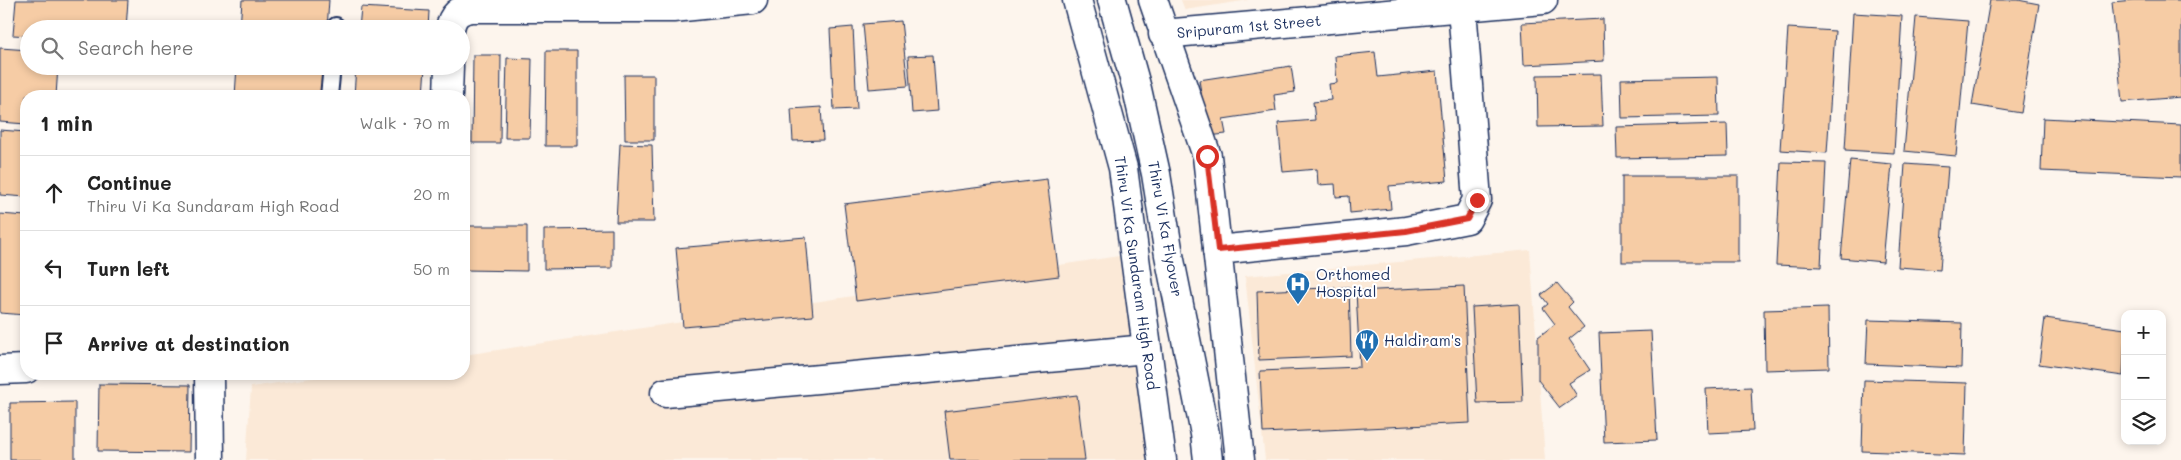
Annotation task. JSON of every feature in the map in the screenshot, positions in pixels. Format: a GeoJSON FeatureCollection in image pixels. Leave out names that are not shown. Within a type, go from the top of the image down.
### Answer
{"type":"FeatureCollection","features":[{"type":"Feature","properties":{"kind":"street"},"geometry":{"type":"LineString","coordinates":[[455,20],[463,9],[472,8],[673,4],[753,0]]}},
{"type":"Feature","properties":{"kind":"street","name":"Thiru Vi Ka Sundaram High Road"},"geometry":{"type":"LineString","coordinates":[[1077,0],[1123,168],[1162,460]]}},
{"type":"Feature","properties":{"kind":"street","name":"Thiru Vi Ka Flyover"},"geometry":{"type":"LineString","coordinates":[[1112,0],[1137,89],[1156,174],[1169,255],[1205,434],[1208,460]]}},
{"type":"Feature","properties":{"kind":"street"},"geometry":{"type":"LineString","coordinates":[[1153,0],[1163,34],[1207,156],[1240,460]]}},
{"type":"Feature","properties":{"kind":"street","name":"Sripuram 1st Street"},"geometry":{"type":"LineString","coordinates":[[1163,34],[1543,0]]}},
{"type":"Feature","properties":{"kind":"street"},"geometry":{"type":"LineString","coordinates":[[1218,250],[1406,231],[1467,219],[1477,200],[1462,8]]}},
{"type":"Feature","properties":{"kind":"street"},"geometry":{"type":"LineString","coordinates":[[448,90],[449,75]]}},
{"type":"Feature","properties":{"kind":"street"},"geometry":{"type":"LineString","coordinates":[[665,393],[1147,349]]}},
{"type":"Feature","properties":{"kind":"street"},"geometry":{"type":"LineString","coordinates":[[0,370],[20,370]]}},
{"type":"Feature","properties":{"kind":"street"},"geometry":{"type":"LineString","coordinates":[[209,380],[210,460]]}},
{"type":"Feature","properties":{"kind":"lane"},"geometry":{"type":"LineString","coordinates":[[330,90],[331,75]]}},
{"type":"Feature","properties":{"kind":"shaded area"},"geometry":{"type":"Polygon","coordinates":[[[1181,0],[1249,0],[1185,10],[1181,0]]]}},
{"type":"Feature","properties":{"kind":"shaded area"},"geometry":{"type":"Polygon","coordinates":[[[1530,250],[1545,460],[1265,460],[1245,276],[1530,250]]]}},
{"type":"Feature","properties":{"kind":"shaded area"},"geometry":{"type":"Polygon","coordinates":[[[1119,256],[1149,460],[246,460],[251,387],[298,380],[470,380],[470,354],[1119,256]]]}},
{"type":"Feature","properties":{"kind":"building"},"geometry":{"type":"Polygon","coordinates":[[[16,0],[128,0],[127,20],[20,20],[20,35],[13,35],[16,0]]]}},
{"type":"Feature","properties":{"kind":"building"},"geometry":{"type":"Polygon","coordinates":[[[242,0],[329,0],[328,20],[241,20],[242,0]]]}},
{"type":"Feature","properties":{"kind":"building"},"geometry":{"type":"Polygon","coordinates":[[[1990,0],[2018,0],[2039,4],[2021,113],[1972,105],[1990,0]]]}},
{"type":"Feature","properties":{"kind":"building"},"geometry":{"type":"Polygon","coordinates":[[[2181,0],[2181,97],[2122,102],[2112,2],[2181,0]]]}},
{"type":"Feature","properties":{"kind":"building"},"geometry":{"type":"Polygon","coordinates":[[[361,7],[429,11],[428,20],[360,20],[361,7]]]}},
{"type":"Feature","properties":{"kind":"building"},"geometry":{"type":"Polygon","coordinates":[[[1853,13],[1902,16],[1894,153],[1845,150],[1853,13]]]}},
{"type":"Feature","properties":{"kind":"building"},"geometry":{"type":"Polygon","coordinates":[[[1916,17],[1968,21],[1956,156],[1904,151],[1916,17]]]}},
{"type":"Feature","properties":{"kind":"building"},"geometry":{"type":"Polygon","coordinates":[[[1603,19],[1604,61],[1524,65],[1522,23],[1603,19]]]}},
{"type":"Feature","properties":{"kind":"building"},"geometry":{"type":"Polygon","coordinates":[[[901,21],[908,86],[869,89],[863,24],[901,21]]]}},
{"type":"Feature","properties":{"kind":"building"},"geometry":{"type":"Polygon","coordinates":[[[853,27],[857,109],[834,110],[830,29],[853,27]]]}},
{"type":"Feature","properties":{"kind":"building"},"geometry":{"type":"Polygon","coordinates":[[[1788,28],[1835,31],[1827,153],[1780,150],[1788,28]]]}},
{"type":"Feature","properties":{"kind":"building"},"geometry":{"type":"Polygon","coordinates":[[[0,48],[20,49],[20,75],[57,75],[56,90],[20,90],[20,124],[0,122],[0,48]]]}},
{"type":"Feature","properties":{"kind":"building"},"geometry":{"type":"Polygon","coordinates":[[[546,51],[577,51],[577,146],[545,146],[546,51]]]}},
{"type":"Feature","properties":{"kind":"building"},"geometry":{"type":"Polygon","coordinates":[[[1375,52],[1378,77],[1437,71],[1447,181],[1389,186],[1391,209],[1350,213],[1349,196],[1336,197],[1335,184],[1318,185],[1317,169],[1283,172],[1278,123],[1315,120],[1313,102],[1331,100],[1329,84],[1337,83],[1335,56],[1375,52]]]}},
{"type":"Feature","properties":{"kind":"building"},"geometry":{"type":"Polygon","coordinates":[[[473,55],[501,55],[500,143],[472,143],[473,55]]]}},
{"type":"Feature","properties":{"kind":"building"},"geometry":{"type":"Polygon","coordinates":[[[933,55],[937,111],[912,113],[908,56],[933,55]]]}},
{"type":"Feature","properties":{"kind":"building"},"geometry":{"type":"Polygon","coordinates":[[[507,58],[532,59],[530,138],[505,138],[507,58]]]}},
{"type":"Feature","properties":{"kind":"building"},"geometry":{"type":"Polygon","coordinates":[[[1291,66],[1295,92],[1274,95],[1276,111],[1223,119],[1226,134],[1208,136],[1199,80],[1291,66]]]}},
{"type":"Feature","properties":{"kind":"building"},"geometry":{"type":"Polygon","coordinates":[[[1601,74],[1603,126],[1538,127],[1537,75],[1601,74]]]}},
{"type":"Feature","properties":{"kind":"building"},"geometry":{"type":"Polygon","coordinates":[[[236,75],[323,75],[322,90],[235,90],[236,75]]]}},
{"type":"Feature","properties":{"kind":"building"},"geometry":{"type":"Polygon","coordinates":[[[355,75],[424,75],[423,90],[354,90],[355,75]]]}},
{"type":"Feature","properties":{"kind":"building"},"geometry":{"type":"Polygon","coordinates":[[[624,75],[654,75],[654,140],[625,140],[624,75]]]}},
{"type":"Feature","properties":{"kind":"building"},"geometry":{"type":"Polygon","coordinates":[[[1718,77],[1719,116],[1622,118],[1621,79],[1718,77]]]}},
{"type":"Feature","properties":{"kind":"building"},"geometry":{"type":"Polygon","coordinates":[[[821,107],[823,140],[793,141],[791,109],[821,107]]]}},
{"type":"Feature","properties":{"kind":"building"},"geometry":{"type":"Polygon","coordinates":[[[2043,118],[2181,125],[2181,177],[2041,171],[2043,118]]]}},
{"type":"Feature","properties":{"kind":"building"},"geometry":{"type":"Polygon","coordinates":[[[1727,124],[1728,156],[1617,158],[1616,127],[1727,124]]]}},
{"type":"Feature","properties":{"kind":"building"},"geometry":{"type":"Polygon","coordinates":[[[0,130],[20,132],[20,197],[0,195],[0,130]]]}},
{"type":"Feature","properties":{"kind":"building"},"geometry":{"type":"Polygon","coordinates":[[[620,144],[652,145],[654,222],[616,222],[620,144]]]}},
{"type":"Feature","properties":{"kind":"building"},"geometry":{"type":"Polygon","coordinates":[[[1850,160],[1892,164],[1883,262],[1841,258],[1850,160]]]}},
{"type":"Feature","properties":{"kind":"building"},"geometry":{"type":"Polygon","coordinates":[[[1781,162],[1826,163],[1821,267],[1776,265],[1781,162]]]}},
{"type":"Feature","properties":{"kind":"building"},"geometry":{"type":"Polygon","coordinates":[[[1905,164],[1948,167],[1940,270],[1898,267],[1905,164]]]}},
{"type":"Feature","properties":{"kind":"building"},"geometry":{"type":"Polygon","coordinates":[[[1622,176],[1738,176],[1738,262],[1622,262],[1622,176]]]}},
{"type":"Feature","properties":{"kind":"building"},"geometry":{"type":"Polygon","coordinates":[[[1047,179],[1059,276],[856,301],[844,204],[1047,179]]]}},
{"type":"Feature","properties":{"kind":"building"},"geometry":{"type":"Polygon","coordinates":[[[0,214],[20,216],[20,315],[0,313],[0,214]]]}},
{"type":"Feature","properties":{"kind":"building"},"geometry":{"type":"Polygon","coordinates":[[[470,226],[527,226],[527,271],[470,270],[470,226]]]}},
{"type":"Feature","properties":{"kind":"building"},"geometry":{"type":"Polygon","coordinates":[[[612,229],[612,268],[544,269],[544,230],[612,229]]]}},
{"type":"Feature","properties":{"kind":"building"},"geometry":{"type":"Polygon","coordinates":[[[806,237],[813,316],[683,327],[676,248],[806,237]]]}},
{"type":"Feature","properties":{"kind":"building"},"geometry":{"type":"Polygon","coordinates":[[[1557,283],[1573,302],[1568,307],[1584,327],[1569,339],[1590,370],[1569,383],[1577,396],[1560,408],[1538,380],[1538,337],[1555,324],[1543,308],[1548,304],[1541,295],[1557,283]]]}},
{"type":"Feature","properties":{"kind":"building"},"geometry":{"type":"Polygon","coordinates":[[[1464,286],[1470,423],[1263,433],[1260,371],[1360,367],[1356,291],[1464,286]]]}},
{"type":"Feature","properties":{"kind":"building"},"geometry":{"type":"Polygon","coordinates":[[[1349,287],[1351,356],[1259,360],[1257,291],[1349,287]]]}},
{"type":"Feature","properties":{"kind":"building"},"geometry":{"type":"Polygon","coordinates":[[[1519,304],[1523,402],[1477,403],[1472,307],[1519,304]]]}},
{"type":"Feature","properties":{"kind":"building"},"geometry":{"type":"Polygon","coordinates":[[[1828,308],[1829,368],[1765,370],[1764,310],[1828,308]]]}},
{"type":"Feature","properties":{"kind":"building"},"geometry":{"type":"Polygon","coordinates":[[[2045,318],[2121,328],[2121,376],[2039,364],[2045,318]]]}},
{"type":"Feature","properties":{"kind":"building"},"geometry":{"type":"Polygon","coordinates":[[[1868,320],[1962,323],[1961,368],[1866,364],[1868,320]]]}},
{"type":"Feature","properties":{"kind":"building"},"geometry":{"type":"Polygon","coordinates":[[[1651,331],[1657,440],[1604,442],[1599,333],[1651,331]]]}},
{"type":"Feature","properties":{"kind":"building"},"geometry":{"type":"Polygon","coordinates":[[[1864,380],[1967,383],[1965,455],[1862,451],[1864,380]]]}},
{"type":"Feature","properties":{"kind":"building"},"geometry":{"type":"Polygon","coordinates":[[[99,384],[190,385],[189,452],[98,451],[99,384]]]}},
{"type":"Feature","properties":{"kind":"building"},"geometry":{"type":"Polygon","coordinates":[[[1751,387],[1753,431],[1708,433],[1706,389],[1751,387]]]}},
{"type":"Feature","properties":{"kind":"building"},"geometry":{"type":"Polygon","coordinates":[[[1077,395],[1085,460],[950,460],[944,411],[1077,395]]]}},
{"type":"Feature","properties":{"kind":"building"},"geometry":{"type":"Polygon","coordinates":[[[75,402],[75,460],[10,460],[10,403],[75,402]]]}},
{"type":"Feature","properties":{"kind":"place","name":"Orthomed Hospital"},"geometry":{"type":"Point","coordinates":[1298,305]}},
{"type":"Feature","properties":{"kind":"place","name":"Haldiram's"},"geometry":{"type":"Point","coordinates":[1367,362]}},
{"type":"Feature","properties":{"kind":"route"},"geometry":{"type":"LineString","coordinates":[[1207,156],[1218,250],[1406,231],[1452,224],[1467,219],[1477,200]]}}]}
